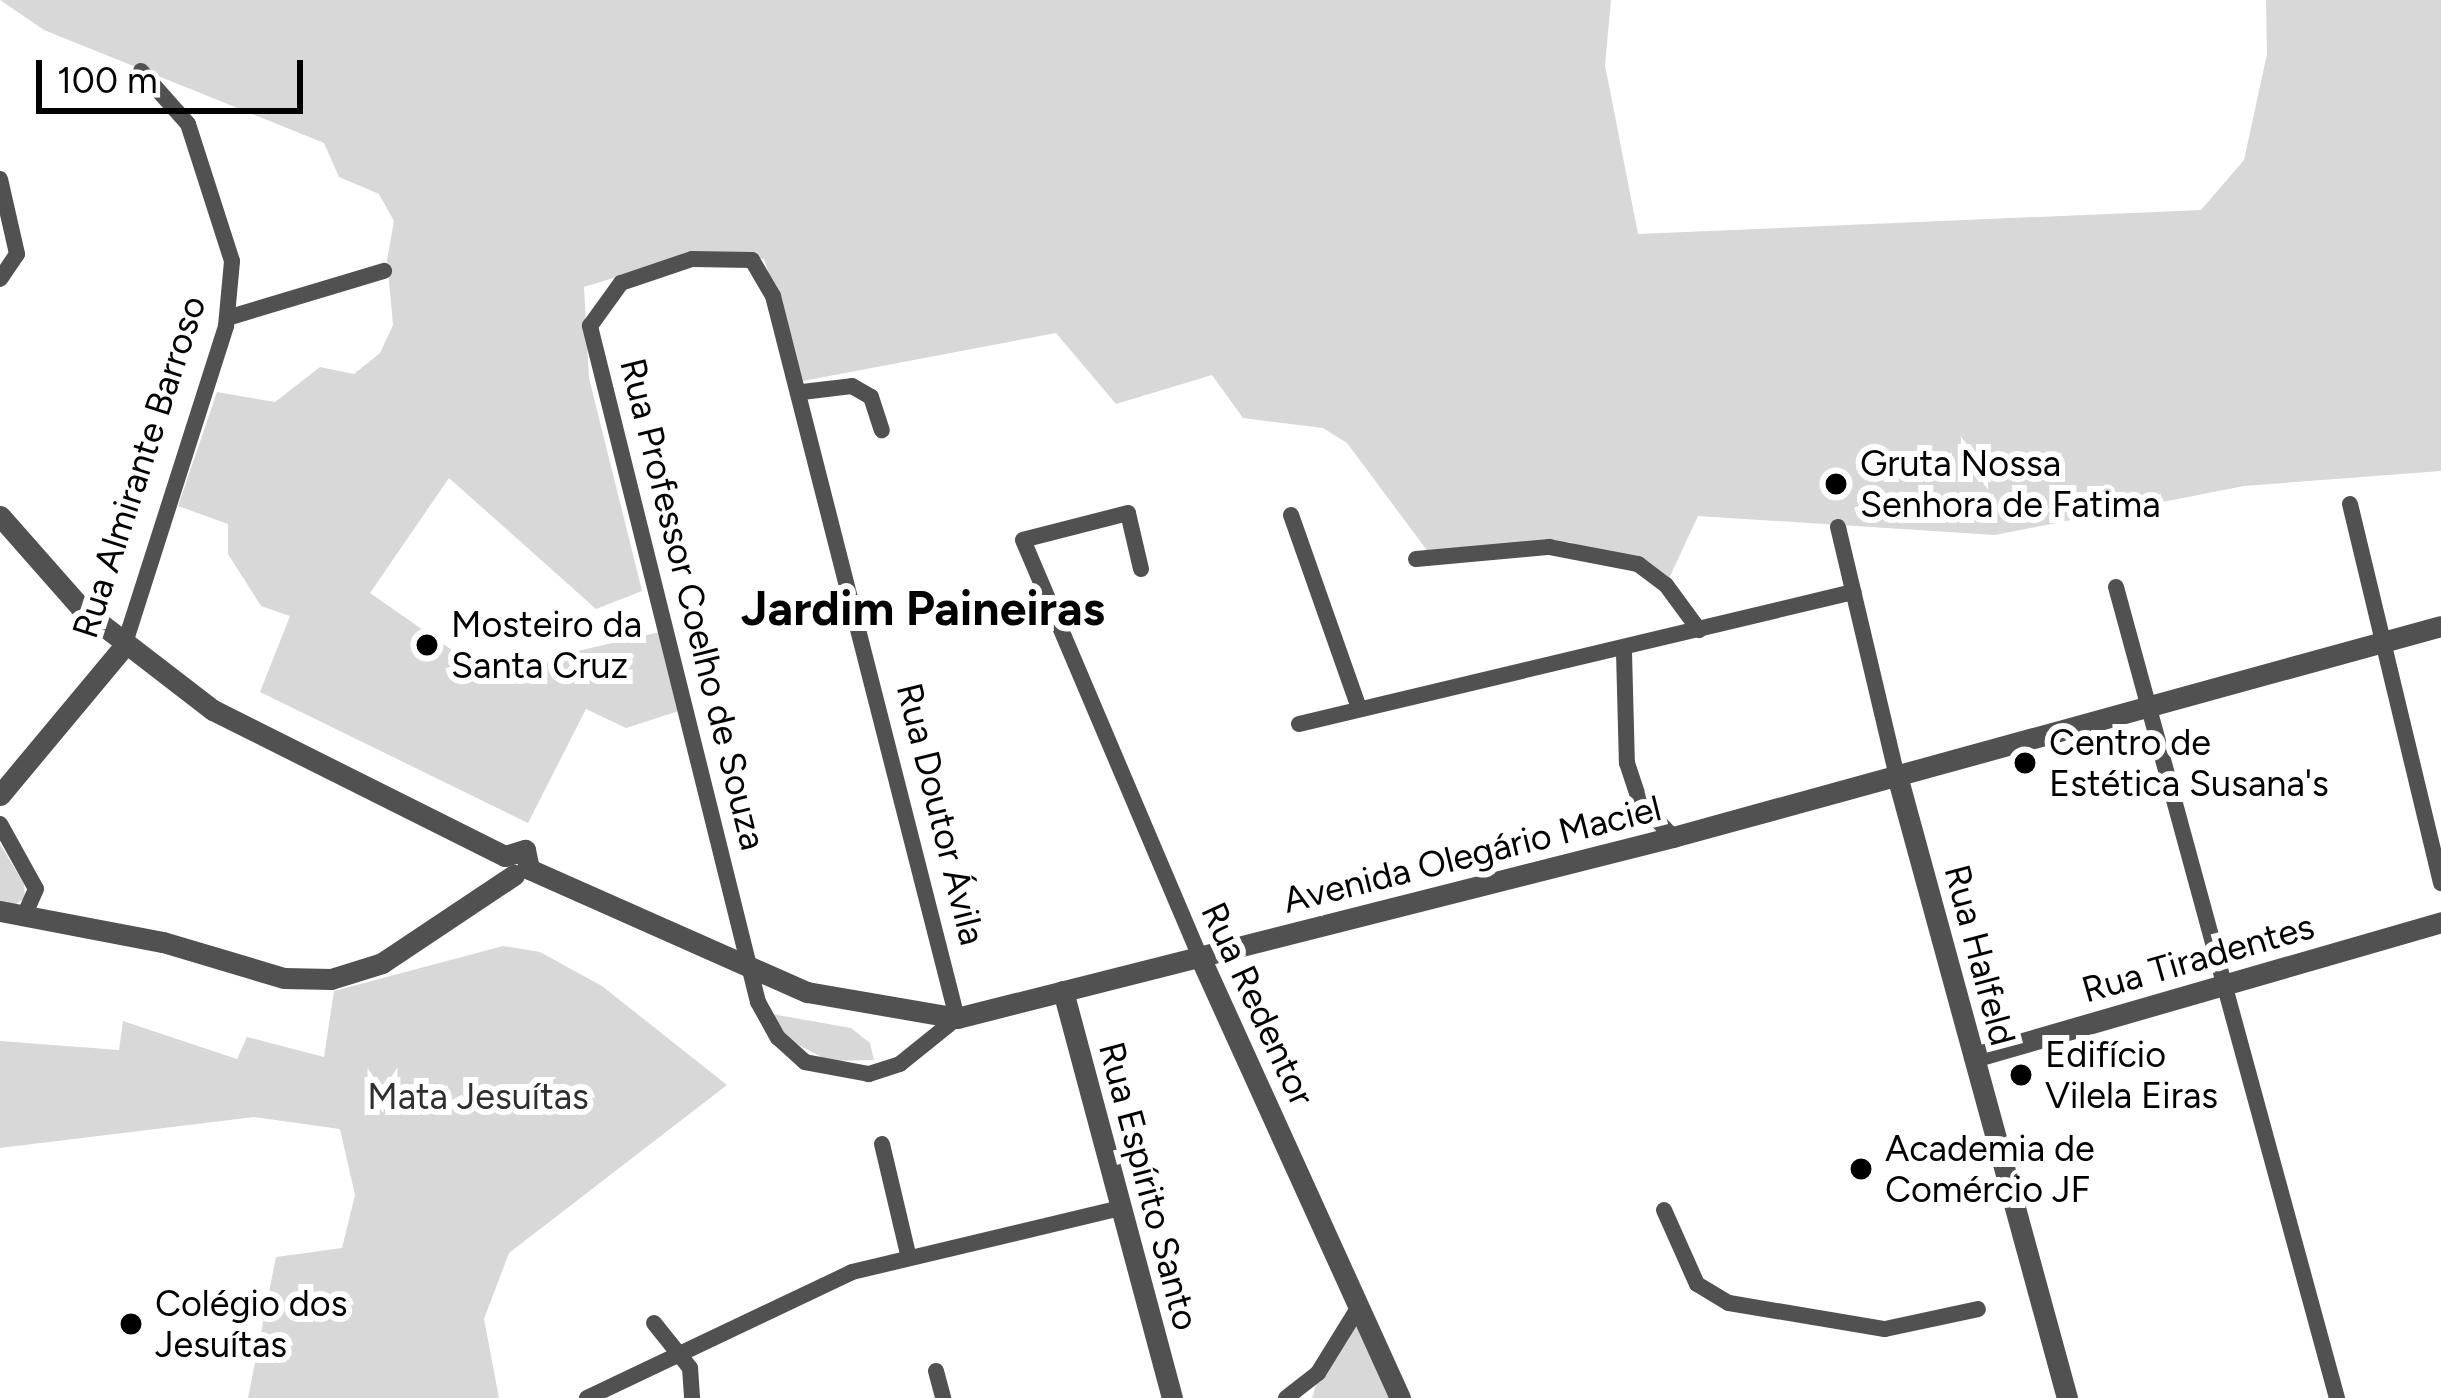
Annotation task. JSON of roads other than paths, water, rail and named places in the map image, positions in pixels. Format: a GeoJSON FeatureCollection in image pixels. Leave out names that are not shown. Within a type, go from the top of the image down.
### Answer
{"type":"FeatureCollection","features":[{"type":"Feature","properties":{"kind":"street","name":"Rua Almirante Barroso"},"geometry":{"type":"LineString","coordinates":[[0,795],[124,646],[227,317],[232,261],[210,177],[188,124],[141,71]]}},
{"type":"Feature","properties":{"kind":"street"},"geometry":{"type":"LineString","coordinates":[[0,179],[17,254],[0,280]]}},
{"type":"Feature","properties":{"kind":"street","name":"Rua Professor Coelho de Souza"},"geometry":{"type":"LineString","coordinates":[[749,964],[590,326],[621,283],[692,259],[752,260],[790,346]]}},
{"type":"Feature","properties":{"kind":"street"},"geometry":{"type":"LineString","coordinates":[[227,317],[384,271]]}},
{"type":"Feature","properties":{"kind":"street","name":"Rua Doutor Ávila"},"geometry":{"type":"LineString","coordinates":[[790,346],[957,1018]]}},
{"type":"Feature","properties":{"kind":"street"},"geometry":{"type":"LineString","coordinates":[[802,392],[852,386],[871,397],[882,430]]}},
{"type":"Feature","properties":{"kind":"street"},"geometry":{"type":"LineString","coordinates":[[2350,504],[2441,883]]}},
{"type":"Feature","properties":{"kind":"street","name":"Rua Redentor"},"geometry":{"type":"LineString","coordinates":[[1141,569],[1128,513],[1023,540],[1200,957],[1400,1398]]}},
{"type":"Feature","properties":{"kind":"street"},"geometry":{"type":"LineString","coordinates":[[1291,515],[1359,708]]}},
{"type":"Feature","properties":{"kind":"street","name":"Avenida Olegário Maciel"},"geometry":{"type":"LineString","coordinates":[[0,516],[48,575],[124,646],[258,736],[516,867],[749,964],[858,1007],[957,1018],[1673,837],[2441,626]]}},
{"type":"Feature","properties":{"kind":"street","name":"Rua Halfeld"},"geometry":{"type":"LineString","coordinates":[[1838,527],[1896,772],[2067,1398]]}},
{"type":"Feature","properties":{"kind":"street"},"geometry":{"type":"LineString","coordinates":[[1416,559],[1549,548],[1638,564],[1666,585],[1699,629]]}},
{"type":"Feature","properties":{"kind":"street"},"geometry":{"type":"LineString","coordinates":[[2116,586],[2337,1398]]}},
{"type":"Feature","properties":{"kind":"street"},"geometry":{"type":"LineString","coordinates":[[1299,724],[1624,652],[1853,592]]}},
{"type":"Feature","properties":{"kind":"street"},"geometry":{"type":"LineString","coordinates":[[1624,652],[1628,763],[1640,802],[1673,837]]}},
{"type":"Feature","properties":{"kind":"street"},"geometry":{"type":"LineString","coordinates":[[0,824],[36,889],[25,914]]}},
{"type":"Feature","properties":{"kind":"street"},"geometry":{"type":"LineString","coordinates":[[0,911],[284,978],[331,979],[382,963],[516,867]]}},
{"type":"Feature","properties":{"kind":"street","name":"Rua Tiradentes"},"geometry":{"type":"LineString","coordinates":[[1974,1057],[2441,922]]}},
{"type":"Feature","properties":{"kind":"street"},"geometry":{"type":"LineString","coordinates":[[749,964],[778,1037],[805,1062],[836,1073],[900,1064],[957,1018]]}},
{"type":"Feature","properties":{"kind":"street","name":"Rua Espírito Santo"},"geometry":{"type":"LineString","coordinates":[[1063,991],[1172,1398]]}},
{"type":"Feature","properties":{"kind":"street"},"geometry":{"type":"LineString","coordinates":[[882,1144],[909,1258]]}},
{"type":"Feature","properties":{"kind":"street"},"geometry":{"type":"LineString","coordinates":[[587,1398],[679,1348],[804,1290],[909,1258],[1120,1208]]}},
{"type":"Feature","properties":{"kind":"street"},"geometry":{"type":"LineString","coordinates":[[1664,1210],[1697,1284],[1729,1303],[1885,1329],[1978,1309]]}},
{"type":"Feature","properties":{"kind":"street"},"geometry":{"type":"LineString","coordinates":[[1295,1397],[1360,1305]]}},
{"type":"Feature","properties":{"kind":"street"},"geometry":{"type":"LineString","coordinates":[[654,1323],[679,1348],[692,1398]]}},
{"type":"Feature","properties":{"kind":"street"},"geometry":{"type":"LineString","coordinates":[[936,1371],[943,1398]]}},
{"type":"Feature","properties":{"kind":"place","name":"Gruta Nossa Senhora de Fatima"},"geometry":{"type":"Point","coordinates":[1836,484]}},
{"type":"Feature","properties":{"kind":"place","name":"Mosteiro da Santa Cruz"},"geometry":{"type":"Point","coordinates":[427,645]}},
{"type":"Feature","properties":{"kind":"place","name":"Centro de Estética Susana's"},"geometry":{"type":"Point","coordinates":[2025,763]}},
{"type":"Feature","properties":{"kind":"place","name":"Edifício Vilela Eiras"},"geometry":{"type":"Point","coordinates":[2021,1075]}},
{"type":"Feature","properties":{"kind":"place","name":"Academia de Comércio JF"},"geometry":{"type":"Point","coordinates":[1861,1169]}},
{"type":"Feature","properties":{"kind":"place","name":"Colégio dos Jesuítas"},"geometry":{"type":"Point","coordinates":[131,1324]}},
{"type":"Feature","properties":{"kind":"district","name":"Jardim Paineiras"},"geometry":{"type":"Point","coordinates":[923,609]}},
{"type":"Feature","properties":{"kind":"park label","name":"Mata Jesuítas"},"geometry":{"type":"Point","coordinates":[478,1097]}}]}
